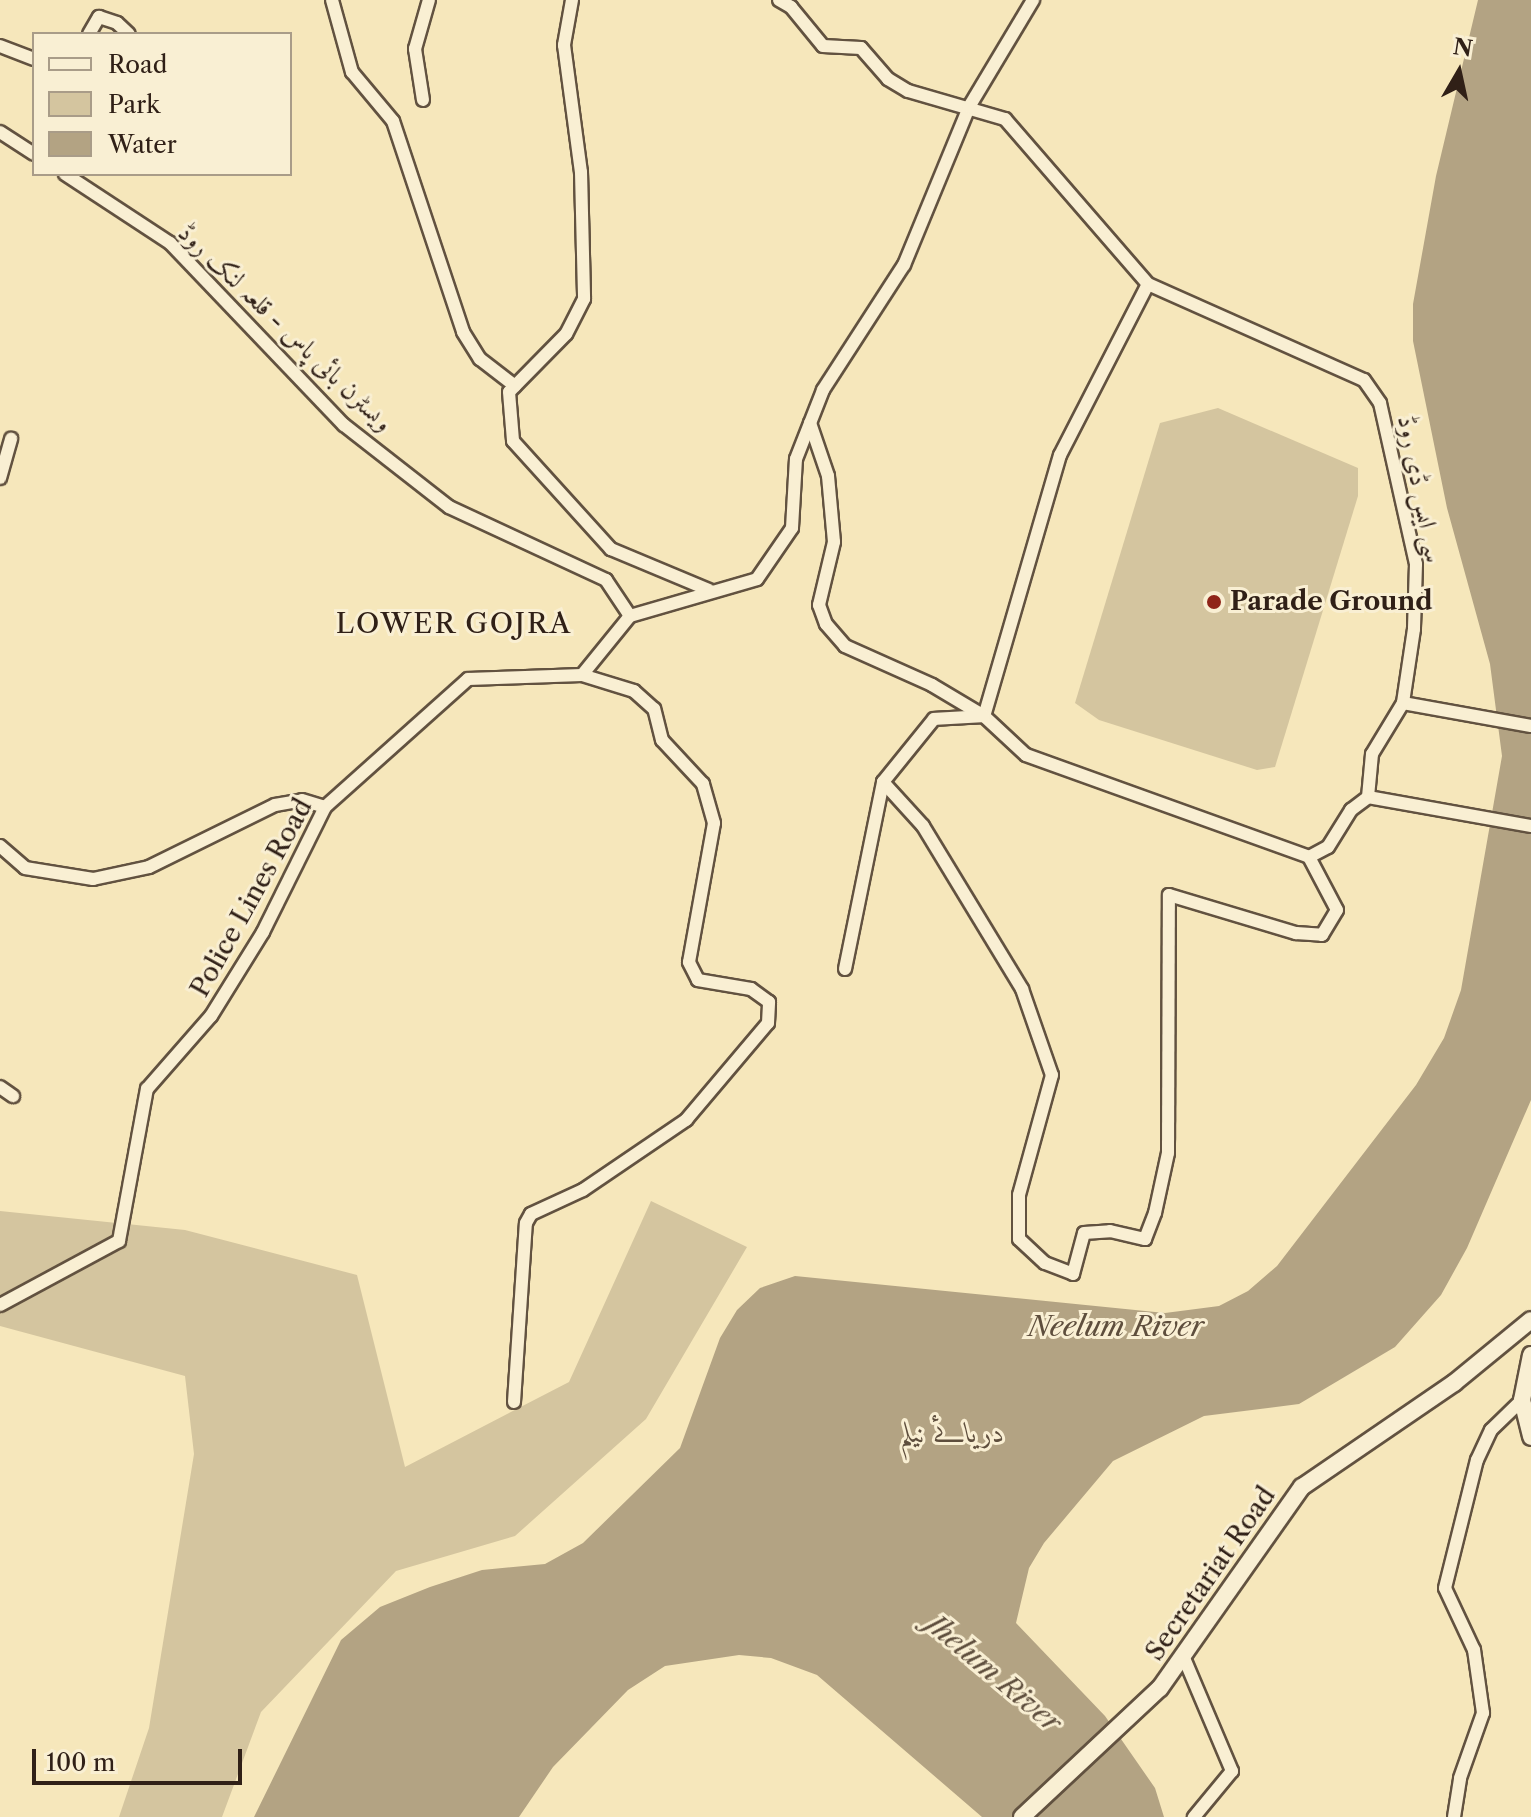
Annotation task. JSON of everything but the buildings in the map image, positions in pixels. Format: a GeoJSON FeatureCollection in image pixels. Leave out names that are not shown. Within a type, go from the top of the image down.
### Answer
{"type":"FeatureCollection","features":[{"type":"Feature","properties":{"kind":"main road","name":"Secretariat Road"},"geometry":{"type":"LineString","coordinates":[[1022,1817],[1160,1688],[1302,1487],[1454,1383],[1531,1320]]}},
{"type":"Feature","properties":{"kind":"main road"},"geometry":{"type":"LineString","coordinates":[[1531,1355],[1522,1400],[1531,1437]]}},
{"type":"Feature","properties":{"kind":"street"},"geometry":{"type":"LineString","coordinates":[[332,0],[352,72],[393,121],[463,332],[480,359],[515,386]]}},
{"type":"Feature","properties":{"kind":"street"},"geometry":{"type":"LineString","coordinates":[[423,100],[415,49],[429,0]]}},
{"type":"Feature","properties":{"kind":"street"},"geometry":{"type":"LineString","coordinates":[[572,0],[564,45],[581,172],[584,299],[566,334],[509,392],[513,441],[611,549],[709,590]]}},
{"type":"Feature","properties":{"kind":"street"},"geometry":{"type":"LineString","coordinates":[[779,0],[791,7],[823,46],[861,48],[888,79],[908,91],[1005,119],[1148,284],[1060,455],[984,716]]}},
{"type":"Feature","properties":{"kind":"street"},"geometry":{"type":"LineString","coordinates":[[582,675],[630,616],[709,590],[757,579],[792,528],[796,459],[823,390],[904,265],[969,107],[1033,0]]}},
{"type":"Feature","properties":{"kind":"street"},"geometry":{"type":"LineString","coordinates":[[90,32],[99,17],[117,23],[127,32]]}},
{"type":"Feature","properties":{"kind":"street"},"geometry":{"type":"LineString","coordinates":[[0,46],[32,58]]}},
{"type":"Feature","properties":{"kind":"street"},"geometry":{"type":"LineString","coordinates":[[0,132],[32,153]]}},
{"type":"Feature","properties":{"kind":"street","name":"ویسٹرن بائی پاس - قلعہ لنک روڈ"},"geometry":{"type":"LineString","coordinates":[[68,176],[170,243],[344,425],[449,507],[606,580],[630,616]]}},
{"type":"Feature","properties":{"kind":"street","name":"سی ایس ڈی روڈ"},"geometry":{"type":"LineString","coordinates":[[1148,284],[1364,380],[1380,403],[1416,564],[1414,629],[1403,703]]}},
{"type":"Feature","properties":{"kind":"street"},"geometry":{"type":"LineString","coordinates":[[810,423],[821,442],[828,476],[834,542],[819,605],[826,624],[845,646],[932,685],[984,716],[1026,755],[1309,857],[1337,910],[1322,935],[1296,933],[1169,895],[1168,1153],[1155,1213],[1145,1239],[1110,1231],[1084,1233],[1073,1274],[1045,1263],[1019,1239],[1019,1195],[1052,1075],[1022,989],[923,826],[883,782]]}},
{"type":"Feature","properties":{"kind":"street"},"geometry":{"type":"LineString","coordinates":[[0,478],[11,439]]}},
{"type":"Feature","properties":{"kind":"street","name":"Police Lines Road"},"geometry":{"type":"LineString","coordinates":[[0,1305],[119,1241],[147,1089],[211,1016],[263,932],[325,807],[468,679],[582,675],[634,691],[654,709],[662,740],[703,784],[714,823],[689,962],[698,980],[751,989],[769,1002],[768,1023],[686,1120],[583,1190],[531,1214],[526,1223],[514,1402]]}},
{"type":"Feature","properties":{"kind":"street"},"geometry":{"type":"LineString","coordinates":[[1368,797],[1372,754],[1403,703],[1531,726]]}},
{"type":"Feature","properties":{"kind":"street"},"geometry":{"type":"LineString","coordinates":[[845,969],[883,782],[934,719],[984,716]]}},
{"type":"Feature","properties":{"kind":"street"},"geometry":{"type":"LineString","coordinates":[[1309,857],[1328,847],[1351,810],[1368,797],[1531,826]]}},
{"type":"Feature","properties":{"kind":"street"},"geometry":{"type":"LineString","coordinates":[[0,846],[25,868],[93,879],[149,867],[275,805],[302,800],[325,807]]}},
{"type":"Feature","properties":{"kind":"street"},"geometry":{"type":"LineString","coordinates":[[0,1087],[13,1096]]}},
{"type":"Feature","properties":{"kind":"street"},"geometry":{"type":"LineString","coordinates":[[1454,1817],[1460,1778],[1483,1713],[1474,1650],[1445,1588],[1477,1460],[1491,1430],[1522,1400]]}},
{"type":"Feature","properties":{"kind":"street"},"geometry":{"type":"LineString","coordinates":[[1184,1658],[1232,1771],[1194,1817]]}},
{"type":"Feature","properties":{"kind":"green space","name":"Parade Ground"},"geometry":{"type":"Polygon","coordinates":[[[1218,408],[1358,468],[1358,496],[1275,767],[1257,770],[1099,720],[1075,703],[1160,423],[1218,408]]]}},
{"type":"Feature","properties":{"kind":"green space"},"geometry":{"type":"Polygon","coordinates":[[[651,1201],[747,1247],[646,1419],[515,1536],[396,1571],[261,1712],[222,1817],[119,1817],[149,1728],[194,1454],[185,1376],[0,1326],[0,1211],[185,1230],[357,1275],[405,1467],[569,1382],[651,1201]]]}},
{"type":"Feature","properties":{"kind":"water","name":"دریائے نیلم"},"geometry":{"type":"Polygon","coordinates":[[[1478,0],[1531,0],[1531,1100],[1467,1248],[1441,1295],[1395,1347],[1299,1404],[1204,1416],[1113,1461],[1044,1543],[1029,1568],[1016,1623],[1105,1716],[1155,1788],[1164,1817],[982,1817],[817,1675],[771,1658],[739,1655],[665,1666],[628,1690],[553,1767],[519,1817],[254,1817],[341,1640],[380,1607],[482,1570],[545,1564],[583,1543],[680,1448],[720,1338],[737,1310],[760,1288],[795,1276],[1165,1313],[1219,1306],[1248,1291],[1277,1266],[1416,1085],[1444,1038],[1461,990],[1502,756],[1490,664],[1447,508],[1413,341],[1413,304],[1436,176],[1478,0]]]}},
{"type":"Feature","properties":{"kind":"place","name":"Parade Ground"},"geometry":{"type":"Point","coordinates":[1214,602]}},
{"type":"Feature","properties":{"kind":"district","name":"LOWER GOJRA"},"geometry":{"type":"Point","coordinates":[454,623]}},
{"type":"Feature","properties":{"kind":"water label","name":"Neelum River"},"geometry":{"type":"Point","coordinates":[1116,1326]}},
{"type":"Feature","properties":{"kind":"water label","name":"Jhelum River"},"geometry":{"type":"Point","coordinates":[994,1673]}}]}
